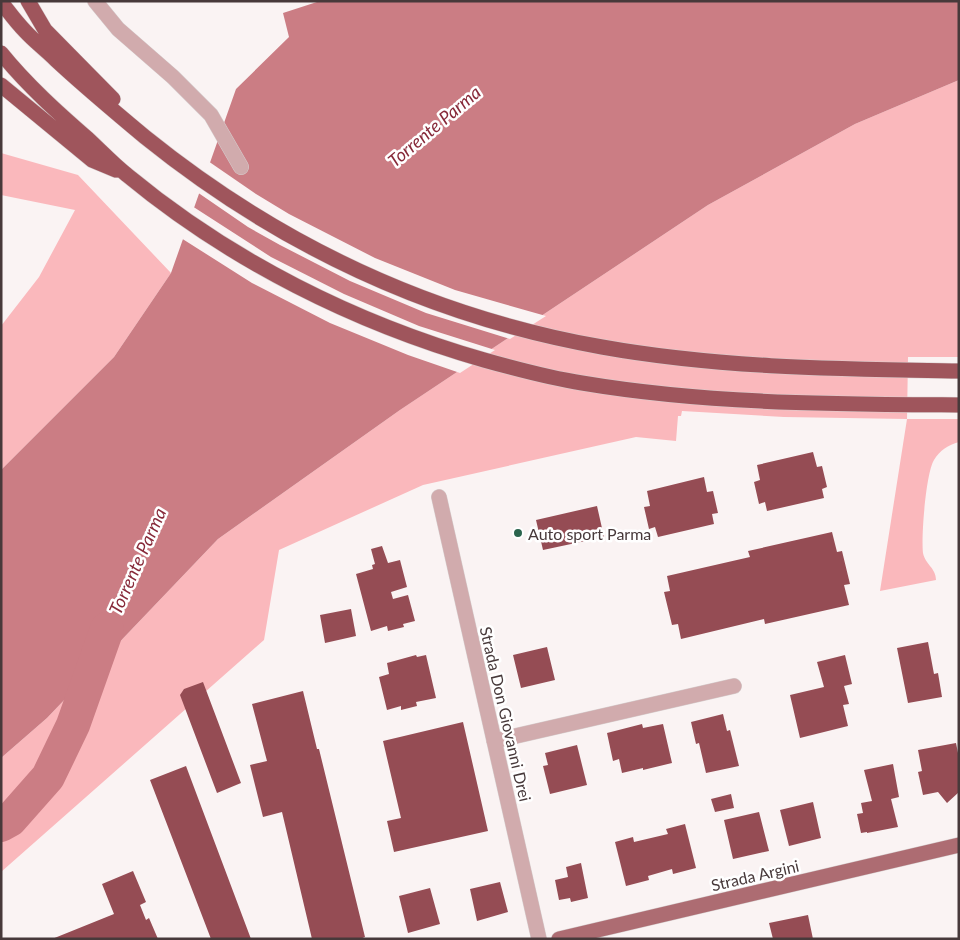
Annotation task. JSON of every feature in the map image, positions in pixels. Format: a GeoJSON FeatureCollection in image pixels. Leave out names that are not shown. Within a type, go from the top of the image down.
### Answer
{"type":"FeatureCollection","features":[{"type":"Feature","properties":{"kind":"highway"},"geometry":{"type":"LineString","coordinates":[[28,1],[45,30],[162,150]]}},
{"type":"Feature","properties":{"kind":"highway"},"geometry":{"type":"LineString","coordinates":[[1,2],[25,31],[78,80],[190,172],[291,237],[347,266],[420,297],[480,318],[602,347],[685,358],[818,367],[959,371]]}},
{"type":"Feature","properties":{"kind":"highway"},"geometry":{"type":"LineString","coordinates":[[1,53],[45,101],[127,175],[166,205],[222,243],[284,279],[337,306],[403,333],[459,352],[549,377],[612,388],[683,396],[782,403],[959,405]]}},
{"type":"Feature","properties":{"kind":"highway"},"geometry":{"type":"LineString","coordinates":[[1,85],[92,160],[127,175]]}},
{"type":"Feature","properties":{"kind":"main road","name":"Strada Argini"},"geometry":{"type":"LineString","coordinates":[[559,939],[959,845]]}},
{"type":"Feature","properties":{"kind":"street"},"geometry":{"type":"LineString","coordinates":[[95,1],[118,29],[173,77],[211,115],[240,167]]}},
{"type":"Feature","properties":{"kind":"street","name":"Strada Don Giovanni Drei"},"geometry":{"type":"LineString","coordinates":[[439,498],[539,939]]}},
{"type":"Feature","properties":{"kind":"street"},"geometry":{"type":"LineString","coordinates":[[494,741],[734,686]]}},
{"type":"Feature","properties":{"kind":"shaded area"},"geometry":{"type":"Polygon","coordinates":[[[959,80],[959,357],[908,357],[907,419],[784,417],[682,411],[681,416],[678,416],[676,441],[636,437],[423,485],[279,550],[264,640],[1,872],[1,758],[47,718],[218,539],[400,410],[708,205],[855,124],[959,80]]]}},
{"type":"Feature","properties":{"kind":"shaded area"},"geometry":{"type":"Polygon","coordinates":[[[1,153],[78,175],[171,273],[114,357],[1,470],[1,326],[39,277],[75,210],[1,195],[1,153]]]}},
{"type":"Feature","properties":{"kind":"shaded area"},"geometry":{"type":"Polygon","coordinates":[[[907,419],[959,419],[959,442],[948,446],[934,460],[926,491],[923,520],[923,553],[936,576],[936,580],[880,591],[907,419]]]}},
{"type":"Feature","properties":{"kind":"water"},"geometry":{"type":"Polygon","coordinates":[[[320,1],[959,1],[959,80],[855,124],[708,205],[400,410],[218,539],[47,718],[1,758],[1,470],[114,357],[171,273],[236,89],[289,37],[283,13],[320,1]]]}},
{"type":"Feature","properties":{"kind":"pier"},"geometry":{"type":"Polygon","coordinates":[[[208,161],[289,214],[375,258],[455,290],[546,316],[510,339],[426,313],[350,281],[248,227],[197,192],[208,161]]]}},
{"type":"Feature","properties":{"kind":"pier"},"geometry":{"type":"Polygon","coordinates":[[[192,206],[271,257],[344,294],[419,326],[495,350],[460,373],[408,355],[330,323],[252,283],[181,238],[192,206]]]}},
{"type":"Feature","properties":{"kind":"building"},"geometry":{"type":"Polygon","coordinates":[[[813,452],[817,467],[822,466],[827,487],[822,489],[824,498],[767,511],[765,502],[759,504],[754,482],[760,480],[757,465],[813,452]]]}},
{"type":"Feature","properties":{"kind":"building"},"geometry":{"type":"Polygon","coordinates":[[[704,477],[707,492],[713,491],[718,513],[712,514],[714,524],[658,537],[655,527],[649,529],[644,507],[650,506],[647,491],[704,477]]]}},
{"type":"Feature","properties":{"kind":"building"},"geometry":{"type":"Polygon","coordinates":[[[597,506],[604,537],[543,550],[536,520],[597,506]]]}},
{"type":"Feature","properties":{"kind":"building"},"geometry":{"type":"Polygon","coordinates":[[[832,532],[837,552],[842,551],[850,584],[844,585],[849,605],[765,624],[764,619],[681,639],[678,624],[672,625],[664,592],[670,591],[667,576],[750,557],[748,551],[832,532]]]}},
{"type":"Feature","properties":{"kind":"building"},"geometry":{"type":"Polygon","coordinates":[[[382,546],[388,563],[400,560],[407,587],[391,592],[393,599],[408,595],[415,621],[403,624],[404,627],[388,631],[387,626],[371,631],[356,574],[373,569],[372,565],[375,564],[371,549],[382,546]]]}},
{"type":"Feature","properties":{"kind":"building"},"geometry":{"type":"Polygon","coordinates":[[[351,609],[356,636],[325,643],[320,615],[351,609]]]}},
{"type":"Feature","properties":{"kind":"building"},"geometry":{"type":"Polygon","coordinates":[[[928,642],[934,674],[938,673],[942,697],[908,703],[897,648],[928,642]]]}},
{"type":"Feature","properties":{"kind":"building"},"geometry":{"type":"Polygon","coordinates":[[[547,647],[555,680],[521,688],[513,655],[547,647]]]}},
{"type":"Feature","properties":{"kind":"building"},"geometry":{"type":"Polygon","coordinates":[[[416,655],[417,657],[426,655],[436,698],[416,702],[417,706],[401,710],[401,706],[387,710],[379,677],[389,674],[387,663],[416,655]]]}},
{"type":"Feature","properties":{"kind":"building"},"geometry":{"type":"Polygon","coordinates":[[[845,655],[852,684],[844,686],[849,704],[843,705],[848,726],[800,738],[790,695],[824,687],[817,662],[845,655]]]}},
{"type":"Feature","properties":{"kind":"building"},"geometry":{"type":"Polygon","coordinates":[[[203,682],[241,783],[217,793],[180,695],[184,689],[203,682]]]}},
{"type":"Feature","properties":{"kind":"building"},"geometry":{"type":"Polygon","coordinates":[[[303,691],[365,937],[360,939],[312,939],[282,812],[263,817],[250,765],[267,761],[252,704],[303,691]]]}},
{"type":"Feature","properties":{"kind":"building"},"geometry":{"type":"Polygon","coordinates":[[[723,714],[727,731],[730,730],[739,766],[706,773],[699,743],[696,744],[691,722],[723,714]]]}},
{"type":"Feature","properties":{"kind":"building"},"geometry":{"type":"Polygon","coordinates":[[[463,722],[488,831],[394,852],[387,821],[401,818],[383,741],[463,722]]]}},
{"type":"Feature","properties":{"kind":"building"},"geometry":{"type":"Polygon","coordinates":[[[642,724],[643,728],[663,724],[672,763],[622,773],[619,759],[613,761],[607,733],[642,724]]]}},
{"type":"Feature","properties":{"kind":"building"},"geometry":{"type":"Polygon","coordinates":[[[956,743],[959,758],[959,792],[947,803],[938,792],[923,795],[918,772],[922,771],[918,750],[956,743]]]}},
{"type":"Feature","properties":{"kind":"building"},"geometry":{"type":"Polygon","coordinates":[[[577,745],[587,785],[550,794],[543,766],[548,765],[545,753],[577,745]]]}},
{"type":"Feature","properties":{"kind":"building"},"geometry":{"type":"Polygon","coordinates":[[[893,764],[899,797],[891,799],[898,827],[861,833],[857,814],[863,813],[861,803],[872,801],[864,770],[893,764]]]}},
{"type":"Feature","properties":{"kind":"building"},"geometry":{"type":"Polygon","coordinates":[[[186,766],[251,939],[211,939],[150,780],[186,766]]]}},
{"type":"Feature","properties":{"kind":"building"},"geometry":{"type":"Polygon","coordinates":[[[731,794],[734,808],[715,812],[711,799],[731,794]]]}},
{"type":"Feature","properties":{"kind":"building"},"geometry":{"type":"Polygon","coordinates":[[[813,802],[821,838],[789,846],[780,810],[813,802]]]}},
{"type":"Feature","properties":{"kind":"building"},"geometry":{"type":"Polygon","coordinates":[[[759,812],[769,851],[733,859],[724,820],[759,812]]]}},
{"type":"Feature","properties":{"kind":"building"},"geometry":{"type":"Polygon","coordinates":[[[685,824],[696,868],[673,874],[672,869],[648,876],[649,880],[626,886],[615,842],[633,837],[634,842],[668,834],[666,829],[685,824]]]}},
{"type":"Feature","properties":{"kind":"building"},"geometry":{"type":"Polygon","coordinates":[[[581,863],[588,898],[571,902],[570,898],[559,900],[555,880],[568,877],[566,867],[581,863]]]}},
{"type":"Feature","properties":{"kind":"building"},"geometry":{"type":"Polygon","coordinates":[[[133,871],[146,902],[140,905],[146,920],[149,918],[158,939],[52,939],[114,914],[102,884],[133,871]]]}},
{"type":"Feature","properties":{"kind":"building"},"geometry":{"type":"Polygon","coordinates":[[[500,882],[508,912],[477,921],[470,889],[500,882]]]}},
{"type":"Feature","properties":{"kind":"building"},"geometry":{"type":"Polygon","coordinates":[[[430,888],[440,924],[408,933],[399,896],[430,888]]]}},
{"type":"Feature","properties":{"kind":"building"},"geometry":{"type":"Polygon","coordinates":[[[808,915],[813,939],[773,939],[769,923],[808,915]]]}},
{"type":"Feature","properties":{"kind":"waterway","name":"Torrente Parma"},"geometry":{"type":"LineString","coordinates":[[1,825],[10,820],[48,777],[73,725],[107,629]]}},
{"type":"Feature","properties":{"kind":"place","name":"Auto sport Parma"},"geometry":{"type":"Point","coordinates":[518,533]}}]}
